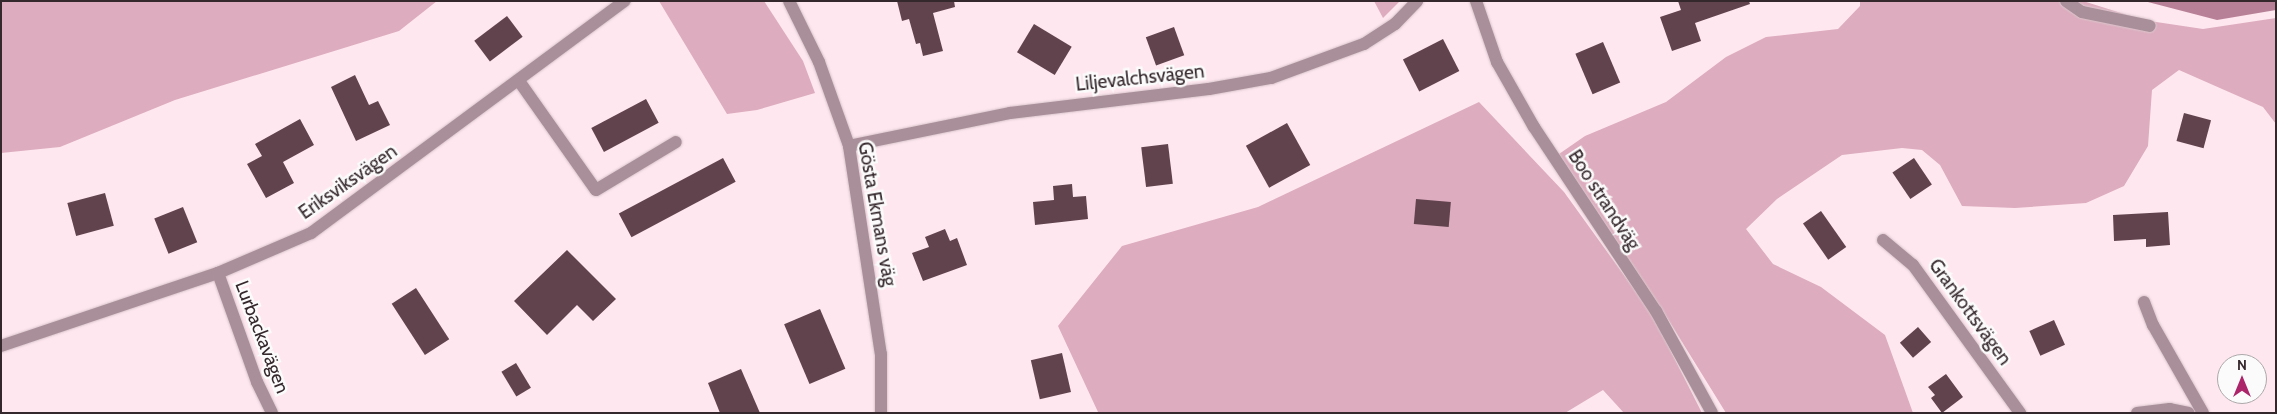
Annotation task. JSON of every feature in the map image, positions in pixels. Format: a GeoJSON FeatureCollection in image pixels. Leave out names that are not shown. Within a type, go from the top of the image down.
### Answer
{"type":"FeatureCollection","features":[{"type":"Feature","properties":{"kind":"street","name":"Eriksviksvägen"},"geometry":{"type":"LineString","coordinates":[[1,346],[218,273],[312,233],[519,81],[624,1]]}},
{"type":"Feature","properties":{"kind":"street","name":"Gösta Ekmans väg"},"geometry":{"type":"LineString","coordinates":[[789,1],[818,62],[849,146],[881,354],[881,413]]}},
{"type":"Feature","properties":{"kind":"street","name":"Liljevalchsvägen"},"geometry":{"type":"LineString","coordinates":[[849,146],[1010,113],[1209,89],[1271,78],[1364,44],[1394,24],[1417,1]]}},
{"type":"Feature","properties":{"kind":"street","name":"Boo strandväg"},"geometry":{"type":"LineString","coordinates":[[1476,1],[1497,62],[1525,111],[1587,212],[1656,311],[1712,413]]}},
{"type":"Feature","properties":{"kind":"street"},"geometry":{"type":"LineString","coordinates":[[2066,1],[2082,12],[2150,26]]}},
{"type":"Feature","properties":{"kind":"street"},"geometry":{"type":"LineString","coordinates":[[519,81],[596,190],[676,142]]}},
{"type":"Feature","properties":{"kind":"street","name":"Grankottsvägen"},"geometry":{"type":"LineString","coordinates":[[1883,240],[1913,265],[2020,413]]}},
{"type":"Feature","properties":{"kind":"street","name":"Lurbackavägen"},"geometry":{"type":"LineString","coordinates":[[218,273],[257,382],[272,413]]}},
{"type":"Feature","properties":{"kind":"street"},"geometry":{"type":"LineString","coordinates":[[2144,302],[2153,325],[2202,413]]}},
{"type":"Feature","properties":{"kind":"street"},"geometry":{"type":"LineString","coordinates":[[2137,413],[2170,409],[2189,413]]}},
{"type":"Feature","properties":{"kind":"shaded area"},"geometry":{"type":"Polygon","coordinates":[[[1,1],[437,1],[399,31],[175,100],[60,147],[1,153],[1,1]]]}},
{"type":"Feature","properties":{"kind":"shaded area"},"geometry":{"type":"Polygon","coordinates":[[[659,1],[764,1],[803,61],[815,93],[757,110],[727,114],[659,1]]]}},
{"type":"Feature","properties":{"kind":"shaded area"},"geometry":{"type":"Polygon","coordinates":[[[1374,1],[1400,1],[1383,18],[1374,1]]]}},
{"type":"Feature","properties":{"kind":"shaded area"},"geometry":{"type":"Polygon","coordinates":[[[1860,1],[2083,1],[2143,20],[2203,29],[2276,18],[2276,124],[2263,107],[2179,70],[2152,90],[2148,146],[2124,186],[2086,203],[2015,208],[1962,206],[1940,165],[1922,150],[1902,148],[1842,155],[1777,199],[1746,229],[1773,264],[1821,287],[1885,335],[1913,413],[1726,413],[1661,308],[1559,154],[1585,136],[1666,102],[1726,57],[1766,37],[1838,29],[1860,6],[1860,1]]]}},
{"type":"Feature","properties":{"kind":"shaded area"},"geometry":{"type":"Polygon","coordinates":[[[2144,1],[2276,1],[2276,10],[2217,20],[2144,1]]]}},
{"type":"Feature","properties":{"kind":"shaded area"},"geometry":{"type":"Polygon","coordinates":[[[1479,102],[1564,192],[1652,314],[1702,413],[1624,413],[1603,390],[1565,413],[1098,412],[1058,326],[1122,246],[1258,207],[1479,102]]]}},
{"type":"Feature","properties":{"kind":"building"},"geometry":{"type":"Polygon","coordinates":[[[897,1],[954,1],[955,7],[933,13],[943,51],[923,56],[920,43],[916,44],[909,19],[902,21],[897,1]]]}},
{"type":"Feature","properties":{"kind":"building"},"geometry":{"type":"Polygon","coordinates":[[[1678,1],[1749,1],[1750,4],[1695,23],[1701,41],[1672,51],[1660,17],[1681,10],[1678,1]]]}},
{"type":"Feature","properties":{"kind":"building"},"geometry":{"type":"Polygon","coordinates":[[[507,16],[523,37],[490,61],[474,41],[507,16]]]}},
{"type":"Feature","properties":{"kind":"building"},"geometry":{"type":"Polygon","coordinates":[[[1034,24],[1072,47],[1055,75],[1017,52],[1034,24]]]}},
{"type":"Feature","properties":{"kind":"building"},"geometry":{"type":"Polygon","coordinates":[[[1174,27],[1184,55],[1156,65],[1146,37],[1174,27]]]}},
{"type":"Feature","properties":{"kind":"building"},"geometry":{"type":"Polygon","coordinates":[[[1443,39],[1459,71],[1419,92],[1403,59],[1443,39]]]}},
{"type":"Feature","properties":{"kind":"building"},"geometry":{"type":"Polygon","coordinates":[[[1603,42],[1620,83],[1593,94],[1575,54],[1603,42]]]}},
{"type":"Feature","properties":{"kind":"building"},"geometry":{"type":"Polygon","coordinates":[[[355,75],[369,105],[378,101],[390,125],[356,141],[331,87],[355,75]]]}},
{"type":"Feature","properties":{"kind":"building"},"geometry":{"type":"Polygon","coordinates":[[[646,99],[659,123],[604,152],[591,128],[646,99]]]}},
{"type":"Feature","properties":{"kind":"building"},"geometry":{"type":"Polygon","coordinates":[[[2184,113],[2211,120],[2204,148],[2176,141],[2184,113]]]}},
{"type":"Feature","properties":{"kind":"building"},"geometry":{"type":"Polygon","coordinates":[[[300,119],[314,145],[283,162],[294,183],[266,198],[247,164],[262,156],[255,144],[300,119]]]}},
{"type":"Feature","properties":{"kind":"building"},"geometry":{"type":"Polygon","coordinates":[[[1287,123],[1310,165],[1269,188],[1246,146],[1287,123]]]}},
{"type":"Feature","properties":{"kind":"building"},"geometry":{"type":"Polygon","coordinates":[[[1168,144],[1173,184],[1146,187],[1141,147],[1168,144]]]}},
{"type":"Feature","properties":{"kind":"building"},"geometry":{"type":"Polygon","coordinates":[[[723,158],[736,182],[631,237],[619,213],[723,158]]]}},
{"type":"Feature","properties":{"kind":"building"},"geometry":{"type":"Polygon","coordinates":[[[1914,158],[1932,185],[1910,199],[1892,173],[1914,158]]]}},
{"type":"Feature","properties":{"kind":"building"},"geometry":{"type":"Polygon","coordinates":[[[1072,184],[1073,197],[1086,196],[1088,219],[1035,225],[1033,202],[1054,200],[1053,186],[1072,184]]]}},
{"type":"Feature","properties":{"kind":"building"},"geometry":{"type":"Polygon","coordinates":[[[105,193],[114,226],[76,236],[67,203],[105,193]]]}},
{"type":"Feature","properties":{"kind":"building"},"geometry":{"type":"Polygon","coordinates":[[[1416,199],[1451,202],[1449,227],[1414,224],[1416,199]]]}},
{"type":"Feature","properties":{"kind":"building"},"geometry":{"type":"Polygon","coordinates":[[[183,207],[197,242],[168,254],[154,219],[183,207]]]}},
{"type":"Feature","properties":{"kind":"building"},"geometry":{"type":"Polygon","coordinates":[[[1821,211],[1846,247],[1828,260],[1803,224],[1821,211]]]}},
{"type":"Feature","properties":{"kind":"building"},"geometry":{"type":"Polygon","coordinates":[[[2168,212],[2170,245],[2146,247],[2146,239],[2114,241],[2113,215],[2168,212]]]}},
{"type":"Feature","properties":{"kind":"building"},"geometry":{"type":"Polygon","coordinates":[[[945,229],[950,241],[957,238],[967,265],[923,281],[912,253],[929,247],[925,237],[945,229]]]}},
{"type":"Feature","properties":{"kind":"building"},"geometry":{"type":"Polygon","coordinates":[[[567,250],[616,299],[593,321],[577,305],[547,335],[514,301],[567,250]]]}},
{"type":"Feature","properties":{"kind":"building"},"geometry":{"type":"Polygon","coordinates":[[[416,288],[449,339],[425,355],[392,304],[416,288]]]}},
{"type":"Feature","properties":{"kind":"building"},"geometry":{"type":"Polygon","coordinates":[[[820,309],[845,369],[809,384],[784,324],[820,309]]]}},
{"type":"Feature","properties":{"kind":"building"},"geometry":{"type":"Polygon","coordinates":[[[2054,320],[2065,345],[2040,356],[2029,331],[2054,320]]]}},
{"type":"Feature","properties":{"kind":"building"},"geometry":{"type":"Polygon","coordinates":[[[1918,327],[1931,342],[1913,358],[1900,343],[1918,327]]]}},
{"type":"Feature","properties":{"kind":"building"},"geometry":{"type":"Polygon","coordinates":[[[1062,353],[1071,392],[1040,399],[1031,360],[1062,353]]]}},
{"type":"Feature","properties":{"kind":"building"},"geometry":{"type":"Polygon","coordinates":[[[516,363],[531,388],[516,397],[501,372],[516,363]]]}},
{"type":"Feature","properties":{"kind":"building"},"geometry":{"type":"Polygon","coordinates":[[[741,369],[760,413],[720,413],[708,383],[741,369]]]}},
{"type":"Feature","properties":{"kind":"building"},"geometry":{"type":"Polygon","coordinates":[[[1946,374],[1963,397],[1942,413],[1931,398],[1935,395],[1928,387],[1946,374]]]}}]}
